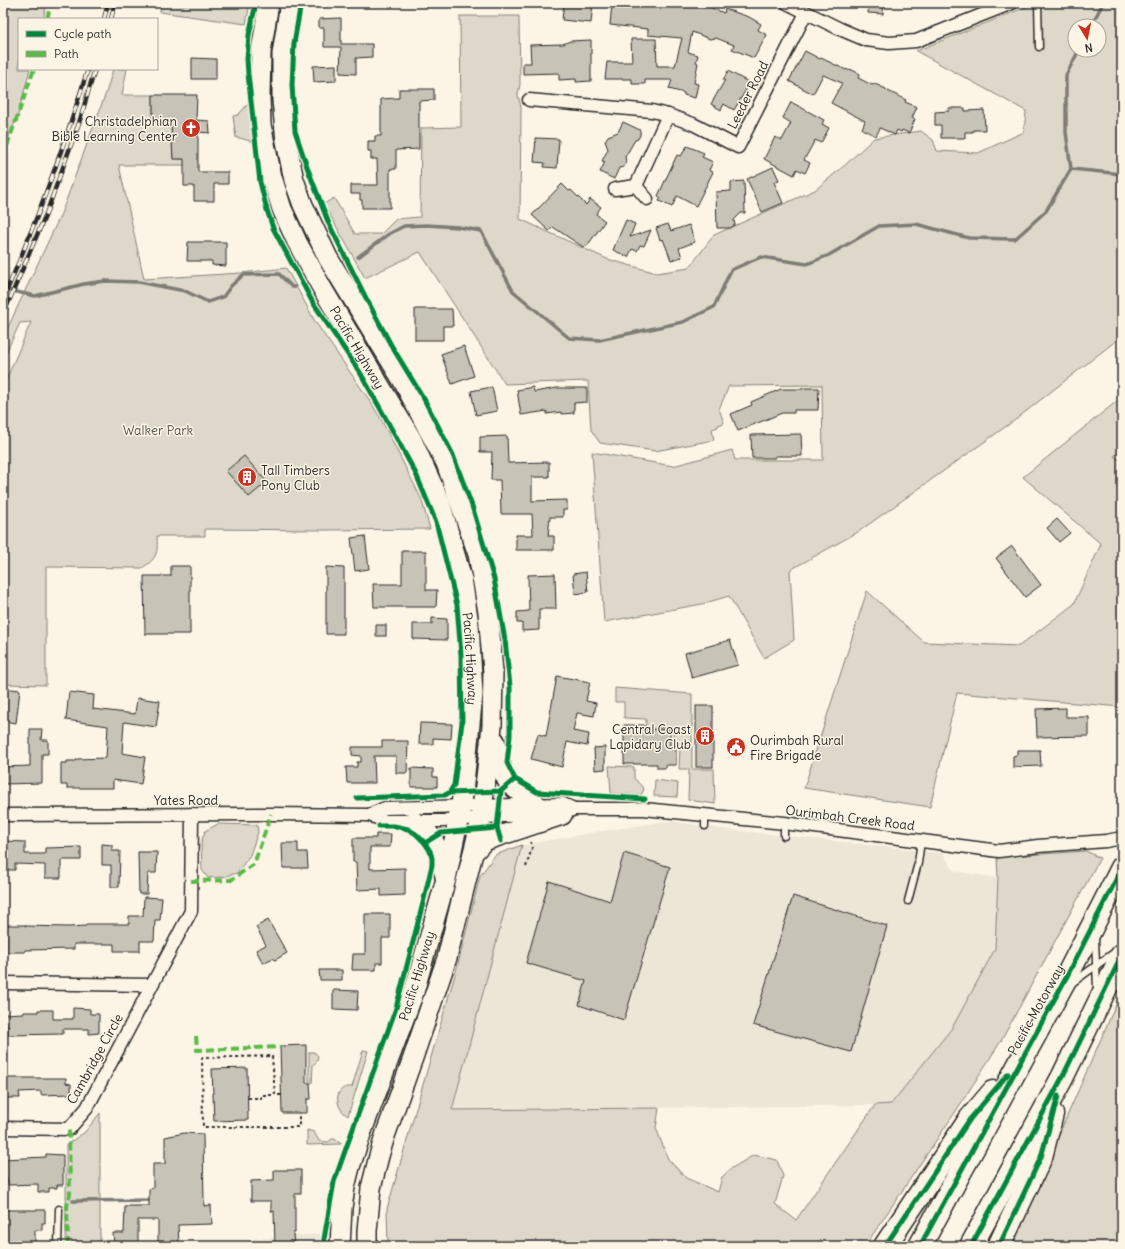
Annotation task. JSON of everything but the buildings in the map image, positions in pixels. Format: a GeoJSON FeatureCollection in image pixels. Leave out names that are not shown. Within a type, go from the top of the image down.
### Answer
{"type":"FeatureCollection","features":[{"type":"Feature","properties":{"kind":"highway","name":"Pacific Motorway"},"geometry":{"type":"LineString","coordinates":[[920,1246],[1058,993],[1120,873]]}},
{"type":"Feature","properties":{"kind":"highway"},"geometry":{"type":"LineString","coordinates":[[971,1246],[1062,1078],[1122,955]]}},
{"type":"Feature","properties":{"kind":"highway"},"geometry":{"type":"LineString","coordinates":[[885,1246],[970,1119],[1021,1059]]}},
{"type":"Feature","properties":{"kind":"highway"},"geometry":{"type":"LineString","coordinates":[[999,1246],[1041,1157],[1062,1078]]}},
{"type":"Feature","properties":{"kind":"main road","name":"Pacific Highway"},"geometry":{"type":"LineString","coordinates":[[269,3],[261,52],[261,125],[272,177],[282,209],[297,242],[322,288],[411,438],[440,502],[462,579],[470,625],[473,694],[460,813],[446,879],[414,992],[350,1167],[342,1208],[340,1246]]}},
{"type":"Feature","properties":{"kind":"main road","name":"Pacific Highway"},"geometry":{"type":"LineString","coordinates":[[290,3],[282,54],[282,100],[286,141],[294,180],[303,205],[328,258],[403,381],[446,463],[478,554],[488,612],[493,672],[492,726],[482,811],[473,853],[447,958],[379,1156],[372,1188],[367,1232],[367,1246]]}},
{"type":"Feature","properties":{"kind":"main road"},"geometry":{"type":"LineString","coordinates":[[492,726],[502,770],[509,784],[536,804]]}},
{"type":"Feature","properties":{"kind":"main road"},"geometry":{"type":"LineString","coordinates":[[473,853],[484,841],[568,812]]}},
{"type":"Feature","properties":{"kind":"main road"},"geometry":{"type":"LineString","coordinates":[[413,821],[422,825],[431,836],[438,850],[446,879]]}},
{"type":"Feature","properties":{"kind":"street"},"geometry":{"type":"LineString","coordinates":[[787,3],[866,40],[889,42],[911,42],[1012,3]]}},
{"type":"Feature","properties":{"kind":"street","name":"Leeder Road"},"geometry":{"type":"LineString","coordinates":[[529,100],[652,111],[693,124],[738,147],[806,13]]}},
{"type":"Feature","properties":{"kind":"street"},"geometry":{"type":"LineString","coordinates":[[636,186],[668,115]]}},
{"type":"Feature","properties":{"kind":"street"},"geometry":{"type":"LineString","coordinates":[[615,189],[636,186]]}},
{"type":"Feature","properties":{"kind":"street"},"geometry":{"type":"LineString","coordinates":[[636,186],[647,199]]}},
{"type":"Feature","properties":{"kind":"street","name":"Ourimbah Creek Road"},"geometry":{"type":"LineString","coordinates":[[460,813],[536,804],[563,804],[568,812]]}},
{"type":"Feature","properties":{"kind":"street","name":"Yates Road"},"geometry":{"type":"LineString","coordinates":[[369,815],[384,808],[460,813]]}},
{"type":"Feature","properties":{"kind":"street","name":"Ourimbah Creek Road"},"geometry":{"type":"LineString","coordinates":[[482,811],[568,812],[644,809],[705,821],[784,823],[999,851],[1038,846],[1106,842],[1122,838]]}},
{"type":"Feature","properties":{"kind":"street","name":"Yates Road"},"geometry":{"type":"LineString","coordinates":[[3,815],[369,815],[385,820],[443,821],[460,813]]}},
{"type":"Feature","properties":{"kind":"street","name":"Cambridge Circle"},"geometry":{"type":"LineString","coordinates":[[3,1128],[69,1129],[88,1108],[191,911],[192,814]]}},
{"type":"Feature","properties":{"kind":"street"},"geometry":{"type":"LineString","coordinates":[[3,983],[151,985]]}},
{"type":"Feature","properties":{"kind":"lane"},"geometry":{"type":"LineString","coordinates":[[1038,3],[1039,47]]}},
{"type":"Feature","properties":{"kind":"lane"},"geometry":{"type":"LineString","coordinates":[[784,823],[784,836]]}},
{"type":"Feature","properties":{"kind":"lane"},"geometry":{"type":"LineString","coordinates":[[908,900],[918,863],[921,841]]}},
{"type":"Feature","properties":{"kind":"lane"},"geometry":{"type":"LineString","coordinates":[[1094,923],[1097,1006]]}},
{"type":"Feature","properties":{"kind":"lane"},"geometry":{"type":"LineString","coordinates":[[1058,993],[1122,946]]}},
{"type":"Feature","properties":{"kind":"lane"},"geometry":{"type":"LineString","coordinates":[[58,1209],[58,1246]]}},
{"type":"Feature","properties":{"kind":"path"},"geometry":{"type":"LineString","coordinates":[[275,1095],[272,1056],[202,1058],[203,1127],[299,1127],[299,1113]]}},
{"type":"Feature","properties":{"kind":"path"},"geometry":{"type":"LineString","coordinates":[[248,1098],[261,1098],[261,1095],[281,1095]]}},
{"type":"Feature","properties":{"kind":"shaded area"},"geometry":{"type":"Polygon","coordinates":[[[670,821],[722,829],[943,853],[954,871],[998,878],[995,949],[952,1029],[890,1105],[452,1110],[522,845],[670,821]]]}},
{"type":"Feature","properties":{"kind":"shaded area"},"geometry":{"type":"Polygon","coordinates":[[[320,1234],[321,1246],[254,1246],[253,1239],[320,1234]]]}},
{"type":"Feature","properties":{"kind":"green space"},"geometry":{"type":"Polygon","coordinates":[[[3,3],[47,3],[43,18],[18,18],[18,70],[30,70],[18,115],[3,151],[3,3]]]}},
{"type":"Feature","properties":{"kind":"green space"},"geometry":{"type":"Polygon","coordinates":[[[161,3],[250,3],[246,24],[160,12],[161,3]]]}},
{"type":"Feature","properties":{"kind":"green space"},"geometry":{"type":"Polygon","coordinates":[[[1036,3],[1122,3],[1122,336],[1015,420],[858,532],[790,570],[794,640],[764,658],[729,596],[702,604],[604,622],[592,452],[673,466],[732,450],[735,460],[823,460],[822,385],[729,386],[719,409],[724,423],[712,429],[714,440],[655,451],[600,443],[591,430],[588,381],[505,384],[420,252],[365,278],[324,204],[334,198],[355,234],[381,234],[396,219],[420,217],[421,128],[461,127],[460,16],[519,16],[520,84],[518,95],[521,107],[520,219],[607,259],[657,273],[689,268],[714,235],[815,190],[874,138],[921,131],[933,140],[937,151],[978,153],[1024,132],[1026,111],[916,51],[1036,3]]]}},
{"type":"Feature","properties":{"kind":"green space","name":"Walker Park"},"geometry":{"type":"Polygon","coordinates":[[[113,70],[127,70],[122,95],[153,95],[153,122],[171,123],[173,159],[193,159],[193,165],[119,165],[144,279],[241,273],[286,268],[316,323],[381,419],[421,498],[430,529],[205,529],[205,536],[157,536],[156,555],[151,562],[142,568],[46,567],[46,685],[3,684],[3,387],[31,322],[20,323],[3,359],[3,338],[61,214],[107,90],[113,70]]]}},
{"type":"Feature","properties":{"kind":"green space"},"geometry":{"type":"Polygon","coordinates":[[[248,104],[253,142],[236,138],[233,116],[238,115],[248,104]]]}},
{"type":"Feature","properties":{"kind":"green space"},"geometry":{"type":"Polygon","coordinates":[[[1122,397],[1122,450],[1114,456],[1122,461],[1122,707],[957,693],[930,807],[804,788],[867,591],[924,642],[1019,646],[1074,604],[1101,544],[1023,477],[1122,397]]]}},
{"type":"Feature","properties":{"kind":"green space"},"geometry":{"type":"Polygon","coordinates":[[[615,688],[692,694],[692,769],[714,769],[715,804],[688,800],[689,769],[679,769],[680,747],[674,747],[673,728],[654,728],[655,754],[645,753],[646,719],[624,718],[624,702],[615,702],[615,688]]]}},
{"type":"Feature","properties":{"kind":"green space"},"geometry":{"type":"Polygon","coordinates":[[[609,766],[634,767],[634,778],[644,789],[641,795],[611,793],[609,766]]]}},
{"type":"Feature","properties":{"kind":"green space"},"geometry":{"type":"Polygon","coordinates":[[[655,780],[678,783],[677,797],[654,796],[655,780]]]}},
{"type":"Feature","properties":{"kind":"green space"},"geometry":{"type":"Polygon","coordinates":[[[218,824],[257,825],[258,832],[250,855],[237,873],[223,877],[208,878],[202,870],[201,843],[205,831],[218,824]]]}},
{"type":"Feature","properties":{"kind":"green space"},"geometry":{"type":"Polygon","coordinates":[[[522,845],[452,1110],[659,1108],[656,1128],[668,1159],[686,1178],[718,1192],[722,1177],[732,1168],[754,1155],[777,1160],[783,1176],[775,1204],[796,1220],[875,1105],[891,1104],[952,1028],[995,949],[998,878],[997,857],[1086,851],[1100,858],[1001,1041],[865,1246],[388,1246],[387,1209],[458,964],[480,876],[495,855],[522,845]]]}},
{"type":"Feature","properties":{"kind":"green space"},"geometry":{"type":"Polygon","coordinates":[[[1122,991],[1122,1246],[1010,1246],[1122,991]]]}},
{"type":"Feature","properties":{"kind":"green space"},"geometry":{"type":"Polygon","coordinates":[[[363,1050],[368,1051],[348,1116],[343,1112],[338,1103],[339,1093],[346,1087],[352,1087],[363,1050]]]}},
{"type":"Feature","properties":{"kind":"green space"},"geometry":{"type":"Polygon","coordinates":[[[309,1052],[314,1052],[318,1056],[317,1061],[313,1065],[312,1083],[309,1083],[309,1052]]]}},
{"type":"Feature","properties":{"kind":"green space"},"geometry":{"type":"Polygon","coordinates":[[[100,1113],[100,1246],[66,1246],[66,1145],[85,1132],[100,1113]]]}},
{"type":"Feature","properties":{"kind":"green space"},"geometry":{"type":"Polygon","coordinates":[[[307,1130],[314,1132],[319,1141],[328,1142],[335,1139],[338,1142],[341,1142],[341,1144],[307,1145],[307,1130]]]}},
{"type":"Feature","properties":{"kind":"waterway"},"geometry":{"type":"LineString","coordinates":[[1095,18],[1103,3]]}},
{"type":"Feature","properties":{"kind":"waterway"},"geometry":{"type":"LineString","coordinates":[[358,257],[389,234],[404,226],[426,225],[458,227],[481,231],[513,291],[569,338],[599,340],[683,322],[714,307],[731,270],[761,257],[807,264],[829,255],[879,226],[916,224],[969,238],[1015,239],[1046,211],[1071,169],[1066,132],[1066,75],[1075,58]]}},
{"type":"Feature","properties":{"kind":"waterway"},"geometry":{"type":"LineString","coordinates":[[1071,169],[1122,174]]}},
{"type":"Feature","properties":{"kind":"waterway"},"geometry":{"type":"LineString","coordinates":[[3,289],[35,296],[84,284],[105,281],[139,282],[185,291],[208,302],[223,297],[231,286],[243,275],[279,274],[292,287],[295,287]]}},
{"type":"Feature","properties":{"kind":"waterway"},"geometry":{"type":"LineString","coordinates":[[73,1201],[154,1200]]}},
{"type":"Feature","properties":{"kind":"railway"},"geometry":{"type":"LineString","coordinates":[[104,18],[108,3]]}},
{"type":"Feature","properties":{"kind":"railway"},"geometry":{"type":"LineString","coordinates":[[111,18],[115,3]]}},
{"type":"Feature","properties":{"kind":"railway"},"geometry":{"type":"LineString","coordinates":[[3,299],[49,185],[88,70]]}},
{"type":"Feature","properties":{"kind":"railway"},"geometry":{"type":"LineString","coordinates":[[3,315],[46,214],[79,123],[95,70]]}},
{"type":"Feature","properties":{"kind":"marked path"},"geometry":{"type":"LineString","coordinates":[[47,18],[51,3]]}},
{"type":"Feature","properties":{"kind":"marked path"},"geometry":{"type":"LineString","coordinates":[[3,157],[34,70]]}},
{"type":"Feature","properties":{"kind":"marked path"},"geometry":{"type":"LineString","coordinates":[[191,881],[231,880],[254,864],[271,814]]}},
{"type":"Feature","properties":{"kind":"marked path"},"geometry":{"type":"LineString","coordinates":[[196,1036],[197,1050],[280,1047]]}},
{"type":"Feature","properties":{"kind":"marked path"},"geometry":{"type":"LineString","coordinates":[[68,1246],[67,1206],[70,1195],[69,1129]]}},
{"type":"Feature","properties":{"kind":"cycle path"},"geometry":{"type":"LineString","coordinates":[[256,3],[249,35],[247,59],[248,74],[260,182],[273,228],[312,301],[361,374],[416,474],[436,522],[457,605],[461,655],[462,722],[454,785],[449,793],[445,795],[357,798]]}},
{"type":"Feature","properties":{"kind":"cycle path"},"geometry":{"type":"LineString","coordinates":[[301,3],[294,43],[292,85],[295,131],[329,224],[391,345],[424,399],[453,455],[472,506],[494,579],[505,640],[510,686],[510,736],[507,763],[515,779],[537,792],[645,799]]}},
{"type":"Feature","properties":{"kind":"cycle path"},"geometry":{"type":"LineString","coordinates":[[449,793],[501,791],[515,779]]}},
{"type":"Feature","properties":{"kind":"cycle path"},"geometry":{"type":"LineString","coordinates":[[501,791],[497,828],[501,841]]}},
{"type":"Feature","properties":{"kind":"cycle path"},"geometry":{"type":"LineString","coordinates":[[325,1246],[324,1239],[334,1182],[396,1008],[432,865],[430,851],[425,843],[416,834],[408,829],[394,826],[379,826]]}},
{"type":"Feature","properties":{"kind":"cycle path"},"geometry":{"type":"LineString","coordinates":[[425,843],[441,833],[497,828]]}},
{"type":"Feature","properties":{"kind":"cycle path"},"geometry":{"type":"LineString","coordinates":[[920,1246],[1066,978],[1122,868]]}},
{"type":"Feature","properties":{"kind":"cycle path"},"geometry":{"type":"LineString","coordinates":[[971,1246],[1062,1078],[1122,955]]}},
{"type":"Feature","properties":{"kind":"cycle path"},"geometry":{"type":"LineString","coordinates":[[885,1246],[970,1119],[1008,1074]]}},
{"type":"Feature","properties":{"kind":"cycle path"},"geometry":{"type":"LineString","coordinates":[[999,1246],[1041,1157],[1058,1096]]}},
{"type":"Feature","properties":{"kind":"place","name":"Christadelphian Bible Learning Center"},"geometry":{"type":"Point","coordinates":[191,128]}},
{"type":"Feature","properties":{"kind":"place","name":"Tall Timbers Pony Club"},"geometry":{"type":"Point","coordinates":[247,477]}},
{"type":"Feature","properties":{"kind":"place","name":"Central Coast Lapidary Club"},"geometry":{"type":"Point","coordinates":[705,736]}},
{"type":"Feature","properties":{"kind":"place","name":"Ourimbah Rural Fire Brigade"},"geometry":{"type":"Point","coordinates":[736,747]}}]}
